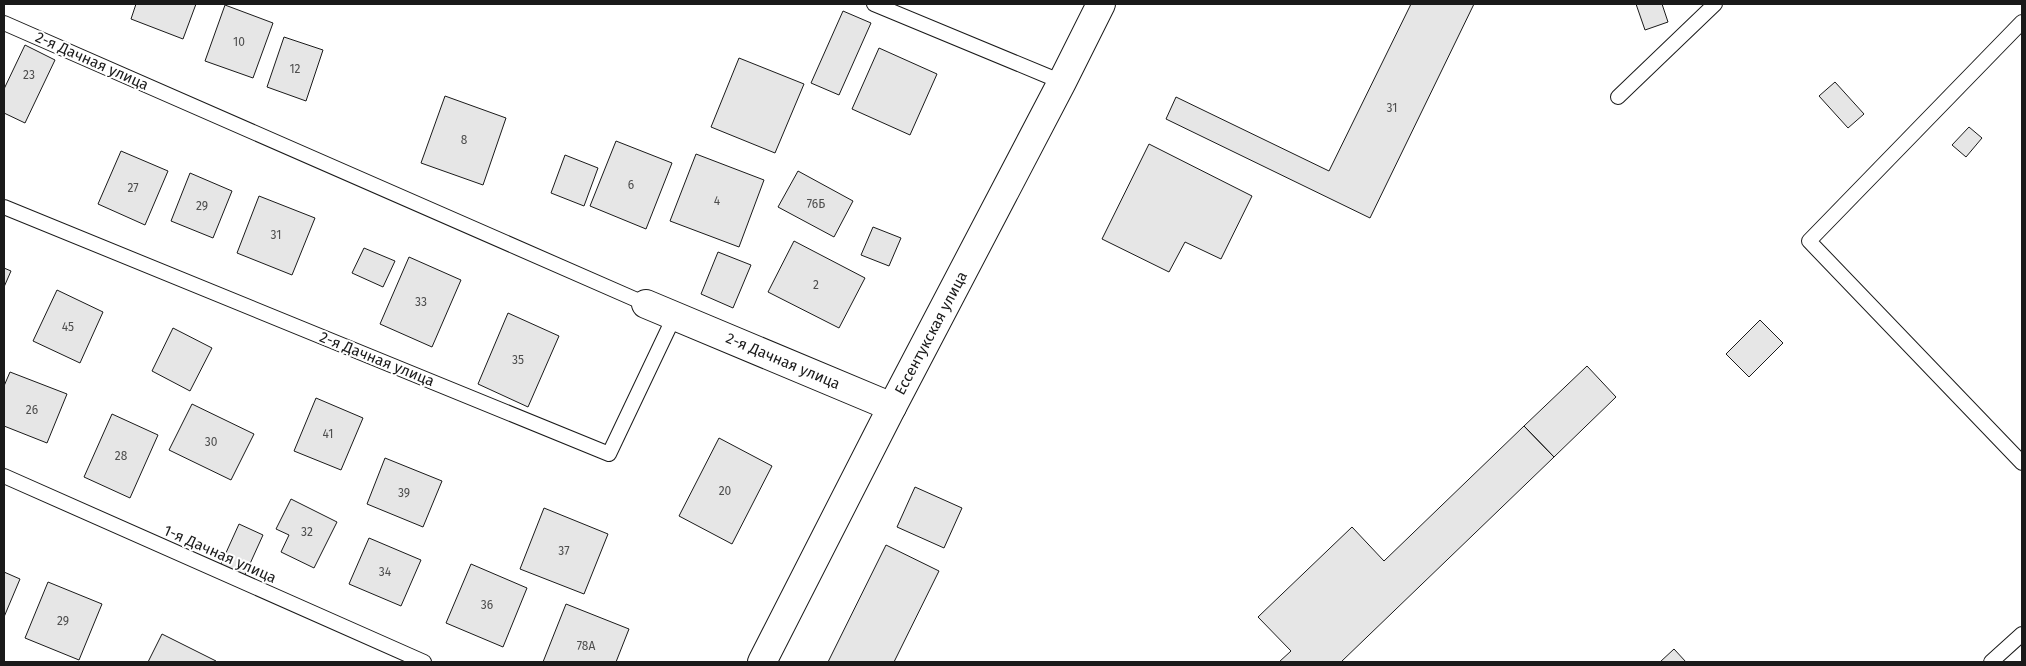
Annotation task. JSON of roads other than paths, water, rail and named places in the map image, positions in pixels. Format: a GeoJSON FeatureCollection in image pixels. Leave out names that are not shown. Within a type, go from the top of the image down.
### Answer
{"type":"FeatureCollection","features":[{"type":"Feature","properties":{"kind":"street","name":"Ессентукская улица"},"geometry":{"type":"LineString","coordinates":[[762,662],[1101,4]]}},
{"type":"Feature","properties":{"kind":"street","name":"2-я Дачная улица"},"geometry":{"type":"LineString","coordinates":[[646,304],[892,407]]}},
{"type":"Feature","properties":{"kind":"lane"},"geometry":{"type":"LineString","coordinates":[[874,4],[1062,82]]}},
{"type":"Feature","properties":{"kind":"lane"},"geometry":{"type":"LineString","coordinates":[[1618,97],[1715,4]]}},
{"type":"Feature","properties":{"kind":"lane"},"geometry":{"type":"LineString","coordinates":[[2022,22],[1809,241],[2022,463]]}},
{"type":"Feature","properties":{"kind":"lane","name":"2-я Дачная улица"},"geometry":{"type":"LineString","coordinates":[[4,23],[646,304]]}},
{"type":"Feature","properties":{"kind":"lane","name":"2-я Дачная улица"},"geometry":{"type":"LineString","coordinates":[[4,207],[609,454],[675,315]]}},
{"type":"Feature","properties":{"kind":"lane","name":"1-я Дачная улица"},"geometry":{"type":"LineString","coordinates":[[4,476],[424,662]]}},
{"type":"Feature","properties":{"kind":"lane"},"geometry":{"type":"LineString","coordinates":[[1991,662],[2022,634]]}}]}
